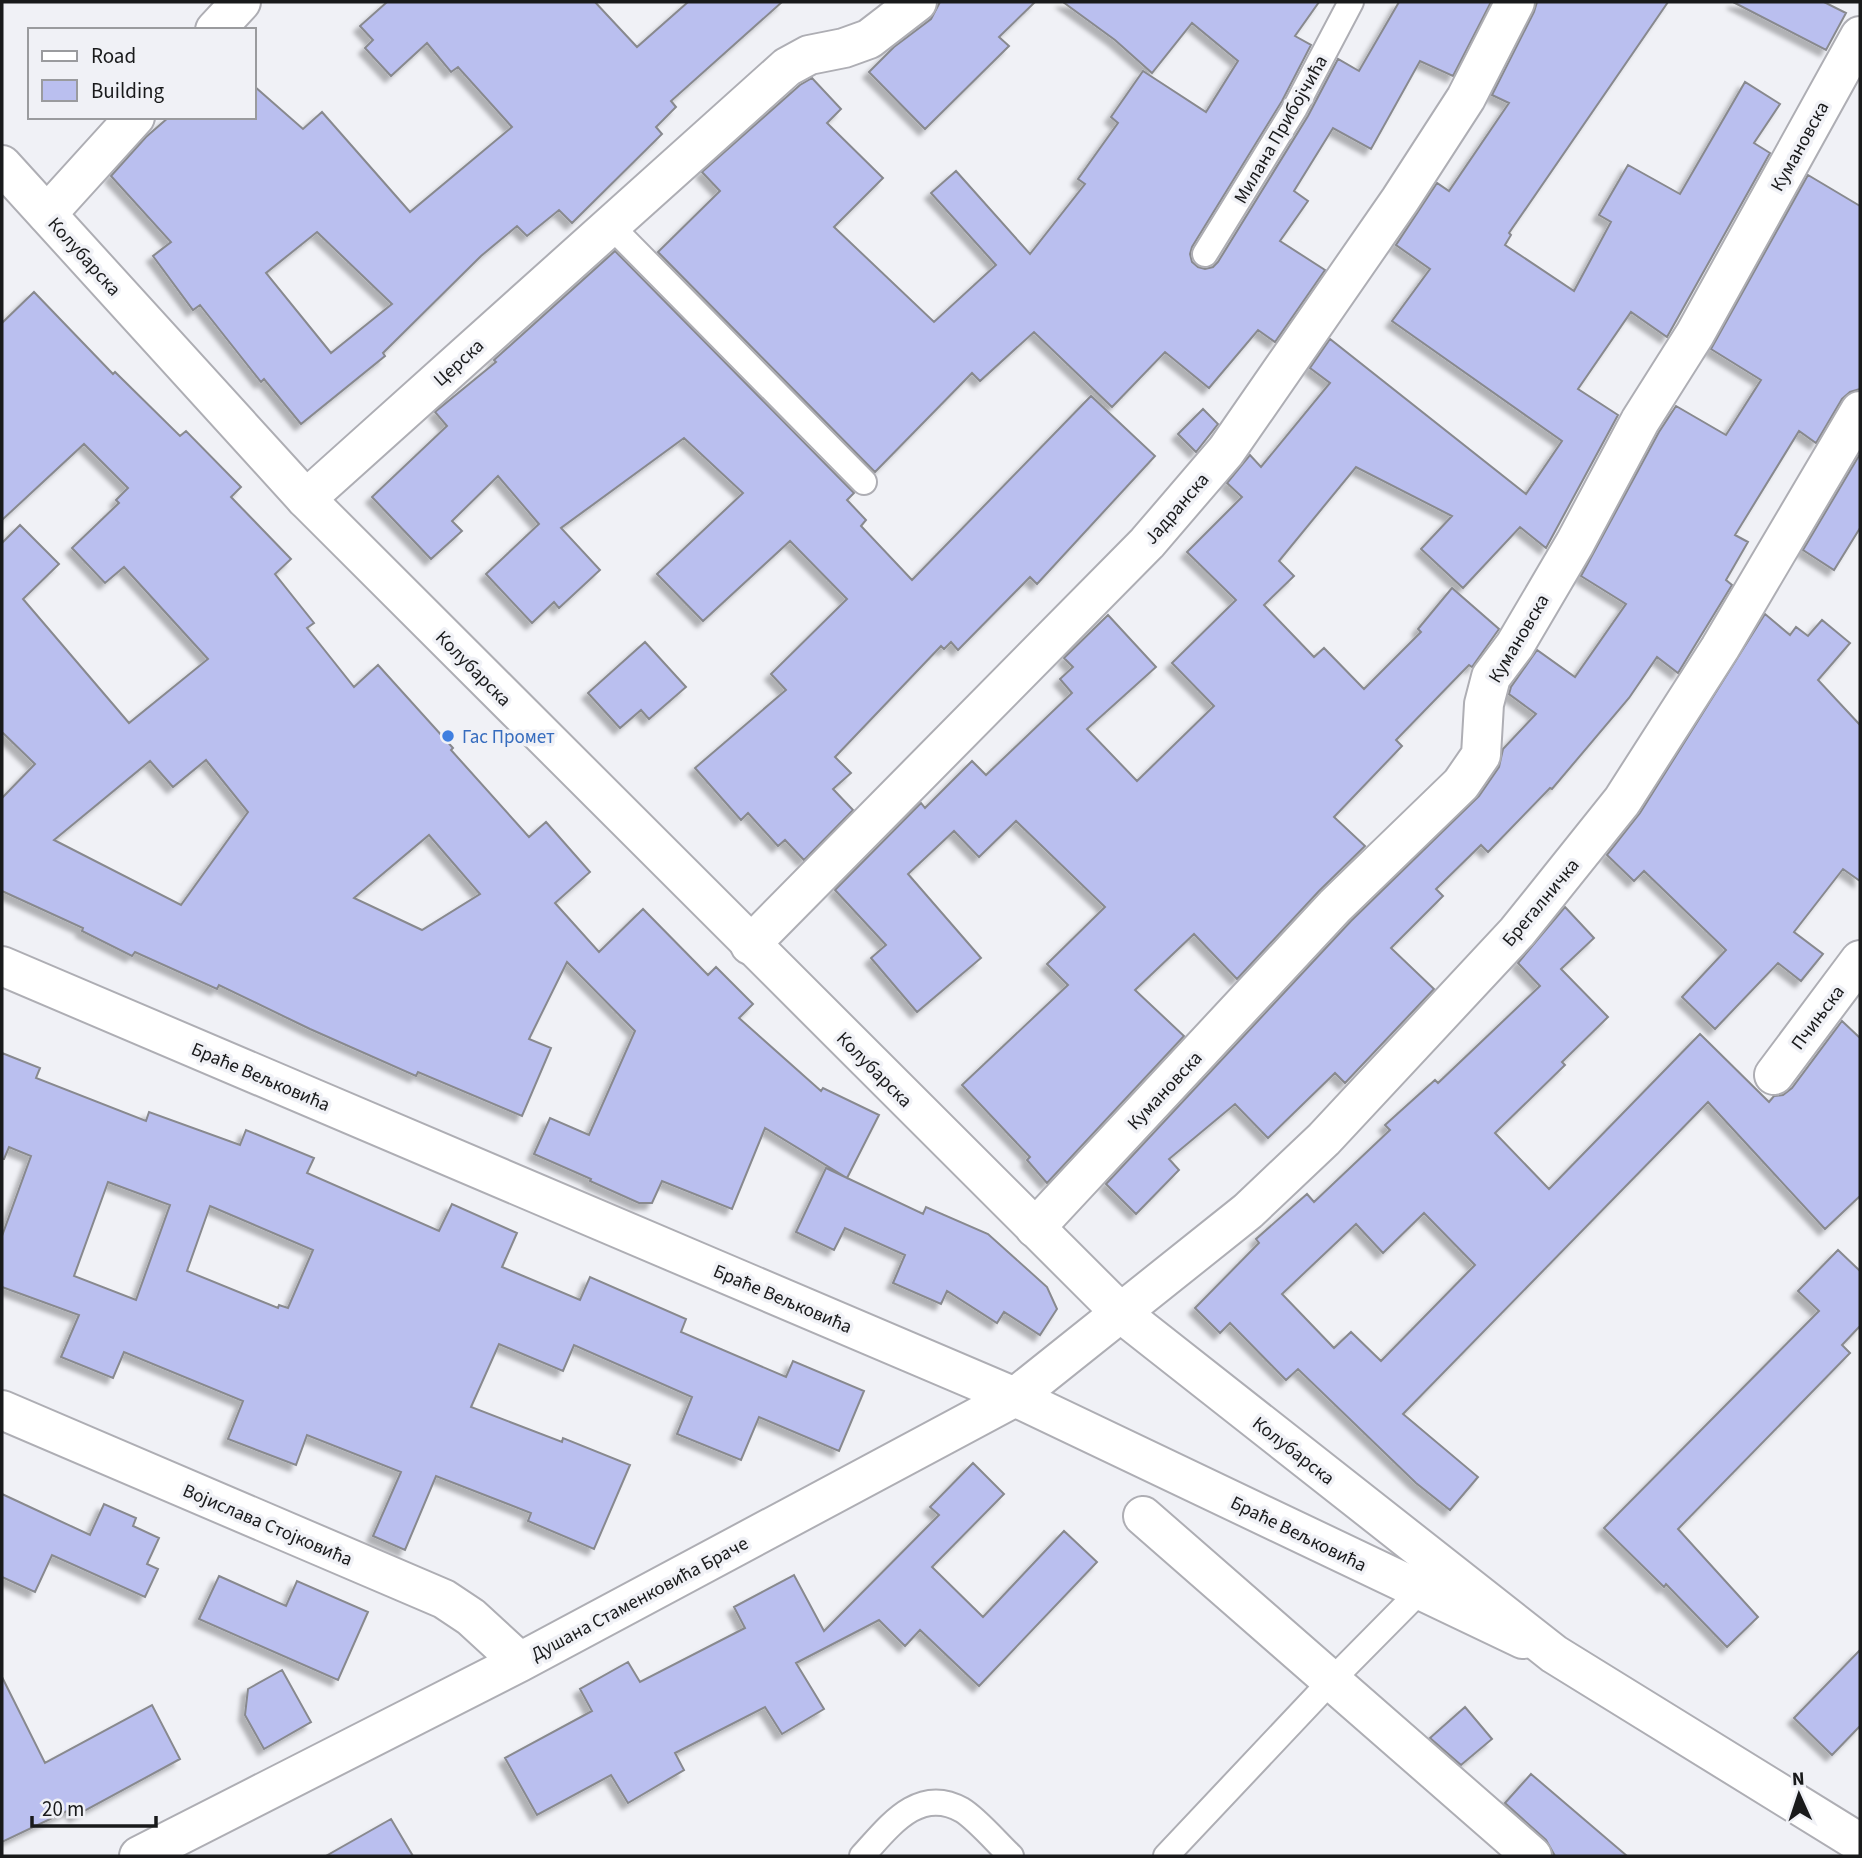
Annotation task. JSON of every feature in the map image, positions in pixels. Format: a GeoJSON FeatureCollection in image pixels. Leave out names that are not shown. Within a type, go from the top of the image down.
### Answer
{"type":"FeatureCollection","features":[{"type":"Feature","properties":{"kind":"street"},"geometry":{"type":"LineString","coordinates":[[217,28],[241,2]]}},
{"type":"Feature","properties":{"kind":"street","name":"Церска"},"geometry":{"type":"LineString","coordinates":[[306,499],[787,67],[809,55],[844,48],[869,39],[917,2]]}},
{"type":"Feature","properties":{"kind":"street","name":"Јадранска"},"geometry":{"type":"LineString","coordinates":[[750,945],[1138,552],[1226,451],[1393,211],[1466,98],[1515,2]]}},
{"type":"Feature","properties":{"kind":"street","name":"Кумановска"},"geometry":{"type":"LineString","coordinates":[[1035,1228],[1335,906],[1461,784],[1481,755],[1484,704],[1491,677],[1515,645],[1575,543],[1640,421],[1695,334],[1860,36]]}},
{"type":"Feature","properties":{"kind":"street"},"geometry":{"type":"LineString","coordinates":[[47,214],[133,119]]}},
{"type":"Feature","properties":{"kind":"street","name":"Колубарска"},"geometry":{"type":"LineString","coordinates":[[2,165],[306,499],[1122,1314],[1432,1579],[1860,1843]]}},
{"type":"Feature","properties":{"kind":"street","name":"Брегалничка"},"geometry":{"type":"LineString","coordinates":[[1122,1314],[1248,1210],[1324,1139],[1517,932],[1622,801],[1720,648],[1860,411]]}},
{"type":"Feature","properties":{"kind":"street","name":"Пчињска"},"geometry":{"type":"LineString","coordinates":[[1774,1075],[1860,960]]}},
{"type":"Feature","properties":{"kind":"street","name":"Браће Вељковића"},"geometry":{"type":"LineString","coordinates":[[2,966],[1016,1397],[1432,1579]]}},
{"type":"Feature","properties":{"kind":"street","name":"Душана Стаменковића Браче"},"geometry":{"type":"LineString","coordinates":[[139,1856],[520,1662],[1016,1397],[1122,1314]]}},
{"type":"Feature","properties":{"kind":"street","name":"Војислава Стојковића"},"geometry":{"type":"LineString","coordinates":[[2,1410],[444,1599],[471,1617],[520,1662]]}},
{"type":"Feature","properties":{"kind":"street"},"geometry":{"type":"LineString","coordinates":[[1143,1516],[1532,1856]]}},
{"type":"Feature","properties":{"kind":"lane","name":"Милана Прибојчића"},"geometry":{"type":"LineString","coordinates":[[1205,254],[1296,108],[1351,2]]}},
{"type":"Feature","properties":{"kind":"lane"},"geometry":{"type":"LineString","coordinates":[[611,226],[864,482]]}},
{"type":"Feature","properties":{"kind":"lane"},"geometry":{"type":"LineString","coordinates":[[1166,1856],[1331,1681],[1432,1579]]}},
{"type":"Feature","properties":{"kind":"lane"},"geometry":{"type":"LineString","coordinates":[[862,1856],[899,1816],[926,1804],[943,1804],[963,1811],[1011,1856]]}},
{"type":"Feature","properties":{"kind":"building"},"geometry":{"type":"Polygon","coordinates":[[[387,2],[595,2],[637,47],[688,2],[782,2],[671,101],[676,107],[656,127],[662,134],[572,223],[559,210],[527,236],[517,226],[481,256],[383,353],[385,356],[301,424],[264,379],[261,382],[200,305],[193,310],[153,256],[171,242],[111,176],[146,137],[167,119],[256,119],[256,88],[303,129],[322,112],[410,212],[512,127],[458,67],[451,72],[427,43],[391,76],[365,48],[373,40],[360,26],[387,2]],[[317,232],[266,273],[331,353],[392,304],[317,232]]]}},
{"type":"Feature","properties":{"kind":"building"},"geometry":{"type":"Polygon","coordinates":[[[940,2],[1035,2],[999,37],[1009,46],[925,129],[869,72],[894,47],[931,19],[940,2]]]}},
{"type":"Feature","properties":{"kind":"building"},"geometry":{"type":"Polygon","coordinates":[[[1063,2],[1319,2],[1295,36],[1311,45],[1282,101],[1192,247],[1192,262],[1205,269],[1218,262],[1308,116],[1338,59],[1359,71],[1399,2],[1491,2],[1453,76],[1420,61],[1371,149],[1333,128],[1294,191],[1308,201],[1280,241],[1325,270],[1275,342],[1258,330],[1209,388],[1165,352],[1112,407],[1034,332],[980,381],[972,373],[875,472],[658,252],[720,191],[702,172],[800,85],[812,78],[841,109],[827,123],[883,178],[834,227],[934,322],[996,265],[931,193],[956,171],[1030,254],[1085,184],[1078,179],[1118,123],[1111,117],[1143,71],[1206,112],[1238,61],[1192,23],[1152,73],[1115,40],[1063,2]]]}},
{"type":"Feature","properties":{"kind":"building"},"geometry":{"type":"Polygon","coordinates":[[[1537,2],[1668,2],[1509,233],[1511,235],[1505,245],[1574,291],[1611,222],[1599,215],[1628,165],[1680,194],[1745,82],[1780,104],[1754,143],[1770,153],[1667,337],[1631,312],[1578,389],[1618,415],[1546,548],[1520,527],[1463,588],[1421,549],[1452,516],[1356,467],[1279,561],[1294,576],[1264,605],[1314,657],[1324,648],[1364,689],[1421,632],[1418,629],[1452,588],[1499,629],[1472,667],[1469,665],[1396,740],[1402,746],[1334,817],[1365,846],[1237,979],[1194,934],[1135,990],[1184,1036],[1047,1183],[1027,1160],[1030,1157],[962,1085],[1068,985],[1047,964],[1105,907],[1016,821],[979,857],[954,831],[908,874],[981,958],[917,1012],[871,958],[886,945],[835,890],[921,803],[925,808],[972,761],[986,775],[1072,693],[1060,679],[1073,667],[1064,658],[1108,615],[1156,667],[1087,729],[1137,781],[1214,706],[1172,663],[1236,600],[1187,552],[1242,497],[1227,483],[1250,455],[1261,467],[1330,383],[1310,368],[1330,339],[1526,494],[1562,441],[1392,321],[1430,269],[1396,245],[1437,183],[1449,191],[1509,103],[1492,95],[1537,2]]]}},
{"type":"Feature","properties":{"kind":"building"},"geometry":{"type":"Polygon","coordinates":[[[1733,2],[1824,2],[1846,13],[1826,50],[1733,2]]]}},
{"type":"Feature","properties":{"kind":"building"},"geometry":{"type":"Polygon","coordinates":[[[1808,175],[1860,206],[1860,389],[1850,392],[1842,399],[1816,443],[1799,431],[1735,535],[1748,542],[1726,580],[1732,585],[1678,673],[1657,657],[1629,698],[1552,789],[1550,788],[1488,852],[1481,845],[1436,889],[1443,896],[1391,948],[1434,989],[1345,1083],[1335,1073],[1268,1138],[1235,1104],[1169,1159],[1179,1170],[1136,1214],[1106,1184],[1351,921],[1479,796],[1499,767],[1503,749],[1536,714],[1509,694],[1537,650],[1575,677],[1626,604],[1581,576],[1659,432],[1676,406],[1726,435],[1761,380],[1711,349],[1808,175]]]}},
{"type":"Feature","properties":{"kind":"building"},"geometry":{"type":"Polygon","coordinates":[[[615,251],[854,493],[847,500],[866,520],[861,526],[912,580],[1091,396],[1155,456],[1037,584],[1030,577],[958,650],[951,642],[944,649],[941,646],[835,757],[851,773],[833,789],[853,810],[804,860],[785,840],[778,846],[748,813],[741,820],[695,768],[786,690],[771,674],[847,599],[790,541],[703,621],[657,574],[743,493],[684,438],[561,528],[600,570],[559,608],[554,602],[532,623],[486,574],[539,524],[498,476],[452,521],[462,531],[431,559],[372,497],[447,426],[435,412],[496,362],[494,360],[615,251]]]}},
{"type":"Feature","properties":{"kind":"building"},"geometry":{"type":"Polygon","coordinates":[[[34,292],[113,374],[115,372],[180,436],[186,431],[241,487],[231,497],[291,559],[275,574],[314,623],[307,628],[354,687],[378,665],[529,837],[546,822],[590,872],[555,903],[599,952],[643,909],[708,975],[716,967],[753,1004],[739,1018],[821,1091],[823,1088],[879,1115],[847,1178],[765,1128],[732,1209],[662,1181],[652,1203],[639,1203],[534,1154],[550,1118],[589,1135],[635,1031],[567,962],[529,1039],[551,1048],[522,1116],[418,1072],[416,1076],[219,985],[217,989],[135,952],[132,956],[82,931],[83,928],[2,891],[2,798],[35,764],[2,732],[2,543],[20,525],[59,564],[23,599],[129,723],[208,659],[124,567],[105,583],[72,548],[119,503],[116,500],[128,488],[84,444],[2,520],[2,323],[34,292]],[[206,760],[173,787],[150,761],[54,840],[181,905],[248,812],[206,760]],[[429,835],[354,898],[422,930],[480,894],[429,835]]]}},
{"type":"Feature","properties":{"kind":"building"},"geometry":{"type":"Polygon","coordinates":[[[1203,409],[1218,424],[1196,452],[1178,434],[1203,409]]]}},
{"type":"Feature","properties":{"kind":"building"},"geometry":{"type":"Polygon","coordinates":[[[1860,454],[1860,528],[1834,570],[1803,550],[1860,454]]]}},
{"type":"Feature","properties":{"kind":"building"},"geometry":{"type":"Polygon","coordinates":[[[1765,614],[1790,635],[1796,627],[1808,636],[1822,620],[1850,643],[1818,680],[1860,725],[1860,881],[1843,869],[1794,932],[1823,954],[1801,981],[1778,963],[1715,1029],[1682,997],[1726,950],[1644,871],[1634,881],[1607,855],[1640,813],[1765,614]]]}},
{"type":"Feature","properties":{"kind":"building"},"geometry":{"type":"Polygon","coordinates":[[[645,642],[686,687],[649,719],[641,710],[620,728],[588,693],[645,642]]]}},
{"type":"Feature","properties":{"kind":"building"},"geometry":{"type":"Polygon","coordinates":[[[1565,907],[1594,938],[1561,969],[1608,1017],[1562,1062],[1565,1065],[1495,1133],[1549,1189],[1700,1034],[1769,1102],[1774,1096],[1783,1095],[1792,1088],[1842,1021],[1860,1038],[1860,1196],[1825,1229],[1708,1102],[1403,1414],[1478,1477],[1450,1510],[1416,1483],[1298,1369],[1286,1380],[1230,1323],[1220,1333],[1195,1308],[1259,1243],[1256,1239],[1307,1194],[1314,1202],[1390,1130],[1385,1125],[1435,1080],[1438,1083],[1540,986],[1518,963],[1565,907]],[[1424,1213],[1383,1253],[1356,1224],[1282,1294],[1334,1348],[1351,1332],[1381,1361],[1475,1265],[1424,1213]]]}},
{"type":"Feature","properties":{"kind":"building"},"geometry":{"type":"Polygon","coordinates":[[[2,1053],[40,1068],[36,1078],[146,1121],[149,1112],[240,1145],[246,1130],[314,1158],[307,1173],[439,1231],[452,1204],[517,1233],[502,1267],[580,1300],[590,1277],[686,1319],[681,1332],[786,1377],[793,1361],[864,1391],[839,1451],[759,1417],[741,1460],[677,1434],[692,1397],[574,1345],[563,1371],[499,1344],[471,1407],[562,1442],[563,1438],[630,1465],[594,1549],[528,1521],[531,1513],[436,1476],[405,1550],[373,1536],[401,1472],[307,1435],[296,1465],[228,1439],[243,1401],[124,1352],[113,1378],[61,1357],[79,1315],[2,1287],[2,1236],[31,1156],[9,1147],[2,1159],[2,1053]],[[108,1182],[74,1276],[136,1300],[170,1205],[108,1182]],[[210,1206],[187,1271],[278,1308],[279,1305],[288,1308],[313,1250],[210,1206]]]}},
{"type":"Feature","properties":{"kind":"building"},"geometry":{"type":"Polygon","coordinates":[[[826,1168],[923,1214],[926,1207],[988,1234],[1047,1287],[1057,1309],[1040,1335],[1004,1312],[997,1323],[947,1291],[941,1304],[893,1283],[905,1255],[845,1228],[834,1250],[796,1232],[826,1168]]]}},
{"type":"Feature","properties":{"kind":"building"},"geometry":{"type":"Polygon","coordinates":[[[1838,1250],[1860,1271],[1860,1326],[1842,1345],[1850,1353],[1678,1529],[1758,1617],[1727,1647],[1666,1584],[1664,1587],[1604,1528],[1819,1311],[1798,1291],[1838,1250]]]}},
{"type":"Feature","properties":{"kind":"building"},"geometry":{"type":"Polygon","coordinates":[[[973,1463],[1004,1494],[932,1567],[983,1617],[1064,1531],[1097,1562],[979,1686],[920,1630],[905,1646],[879,1620],[796,1663],[824,1709],[782,1734],[765,1707],[675,1753],[684,1770],[628,1803],[611,1775],[537,1815],[505,1758],[592,1711],[580,1689],[628,1662],[640,1682],[745,1628],[734,1607],[794,1575],[824,1631],[939,1515],[930,1507],[973,1463]]]}},
{"type":"Feature","properties":{"kind":"building"},"geometry":{"type":"Polygon","coordinates":[[[2,1494],[90,1535],[104,1504],[136,1518],[133,1526],[159,1538],[147,1564],[158,1569],[145,1597],[52,1555],[35,1592],[2,1577],[2,1494]]]}},
{"type":"Feature","properties":{"kind":"building"},"geometry":{"type":"Polygon","coordinates":[[[219,1576],[286,1606],[297,1581],[368,1612],[338,1680],[199,1619],[219,1576]]]}},
{"type":"Feature","properties":{"kind":"building"},"geometry":{"type":"Polygon","coordinates":[[[1860,1650],[1860,1726],[1832,1755],[1794,1718],[1860,1650]]]}},
{"type":"Feature","properties":{"kind":"building"},"geometry":{"type":"Polygon","coordinates":[[[282,1670],[311,1722],[264,1749],[245,1715],[248,1689],[282,1670]]]}},
{"type":"Feature","properties":{"kind":"building"},"geometry":{"type":"Polygon","coordinates":[[[2,1677],[45,1763],[152,1705],[180,1759],[75,1816],[71,1809],[2,1842],[2,1677]]]}},
{"type":"Feature","properties":{"kind":"building"},"geometry":{"type":"Polygon","coordinates":[[[1465,1707],[1492,1739],[1461,1765],[1430,1738],[1465,1707]]]}},
{"type":"Feature","properties":{"kind":"building"},"geometry":{"type":"Polygon","coordinates":[[[1531,1774],[1627,1856],[1555,1856],[1546,1840],[1505,1803],[1531,1774]]]}},
{"type":"Feature","properties":{"kind":"building"},"geometry":{"type":"Polygon","coordinates":[[[391,1819],[413,1856],[326,1856],[391,1819]]]}},
{"type":"Feature","properties":{"kind":"place","name":"Гас Промет"},"geometry":{"type":"Point","coordinates":[448,736]}}]}
